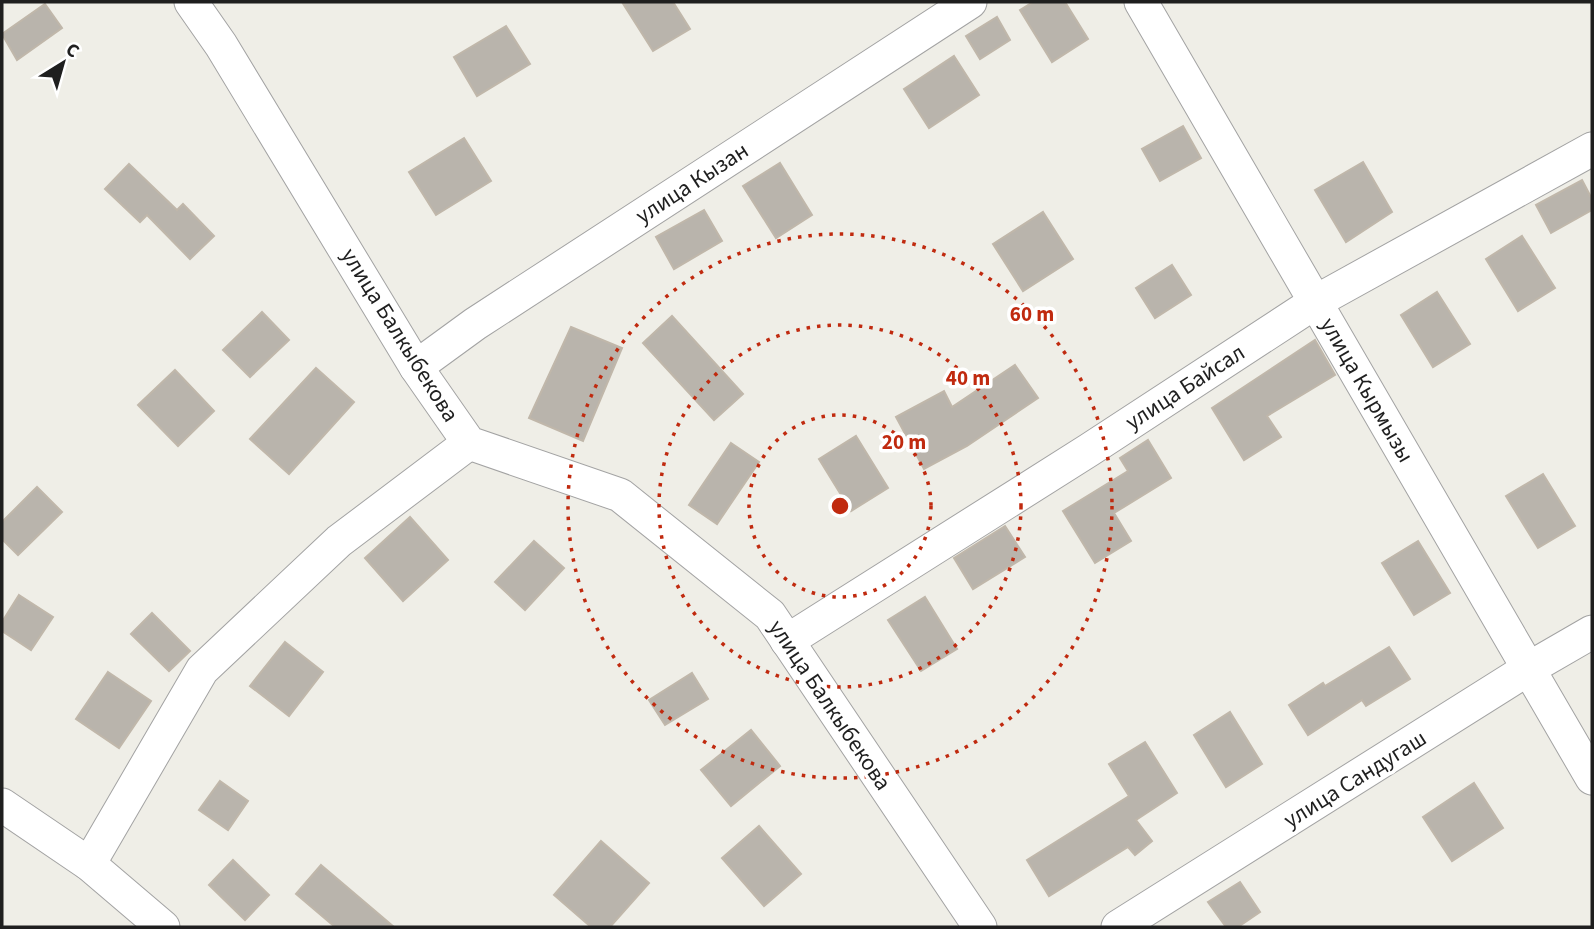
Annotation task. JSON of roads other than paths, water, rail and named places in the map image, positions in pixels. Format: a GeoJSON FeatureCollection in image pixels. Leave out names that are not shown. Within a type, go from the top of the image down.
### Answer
{"type":"FeatureCollection","features":[{"type":"Feature","properties":{"kind":"street","name":"улица Балкыбекова"},"geometry":{"type":"LineString","coordinates":[[191,2],[221,45],[416,367],[469,443],[620,495],[770,615],[980,927]]}},
{"type":"Feature","properties":{"kind":"street","name":"улица Кызан"},"geometry":{"type":"LineString","coordinates":[[416,367],[474,324],[970,2]]}},
{"type":"Feature","properties":{"kind":"street","name":"улица Кырмызы"},"geometry":{"type":"LineString","coordinates":[[1141,2],[1592,778]]}},
{"type":"Feature","properties":{"kind":"street","name":"улица Байсал"},"geometry":{"type":"LineString","coordinates":[[788,641],[1317,301],[1592,149]]}},
{"type":"Feature","properties":{"kind":"street"},"geometry":{"type":"LineString","coordinates":[[89,864],[202,670],[339,541],[469,443]]}},
{"type":"Feature","properties":{"kind":"street","name":"улица Сандугаш"},"geometry":{"type":"LineString","coordinates":[[1118,927],[1528,669],[1592,632]]}},
{"type":"Feature","properties":{"kind":"street"},"geometry":{"type":"LineString","coordinates":[[2,805],[89,864],[163,927]]}}]}
